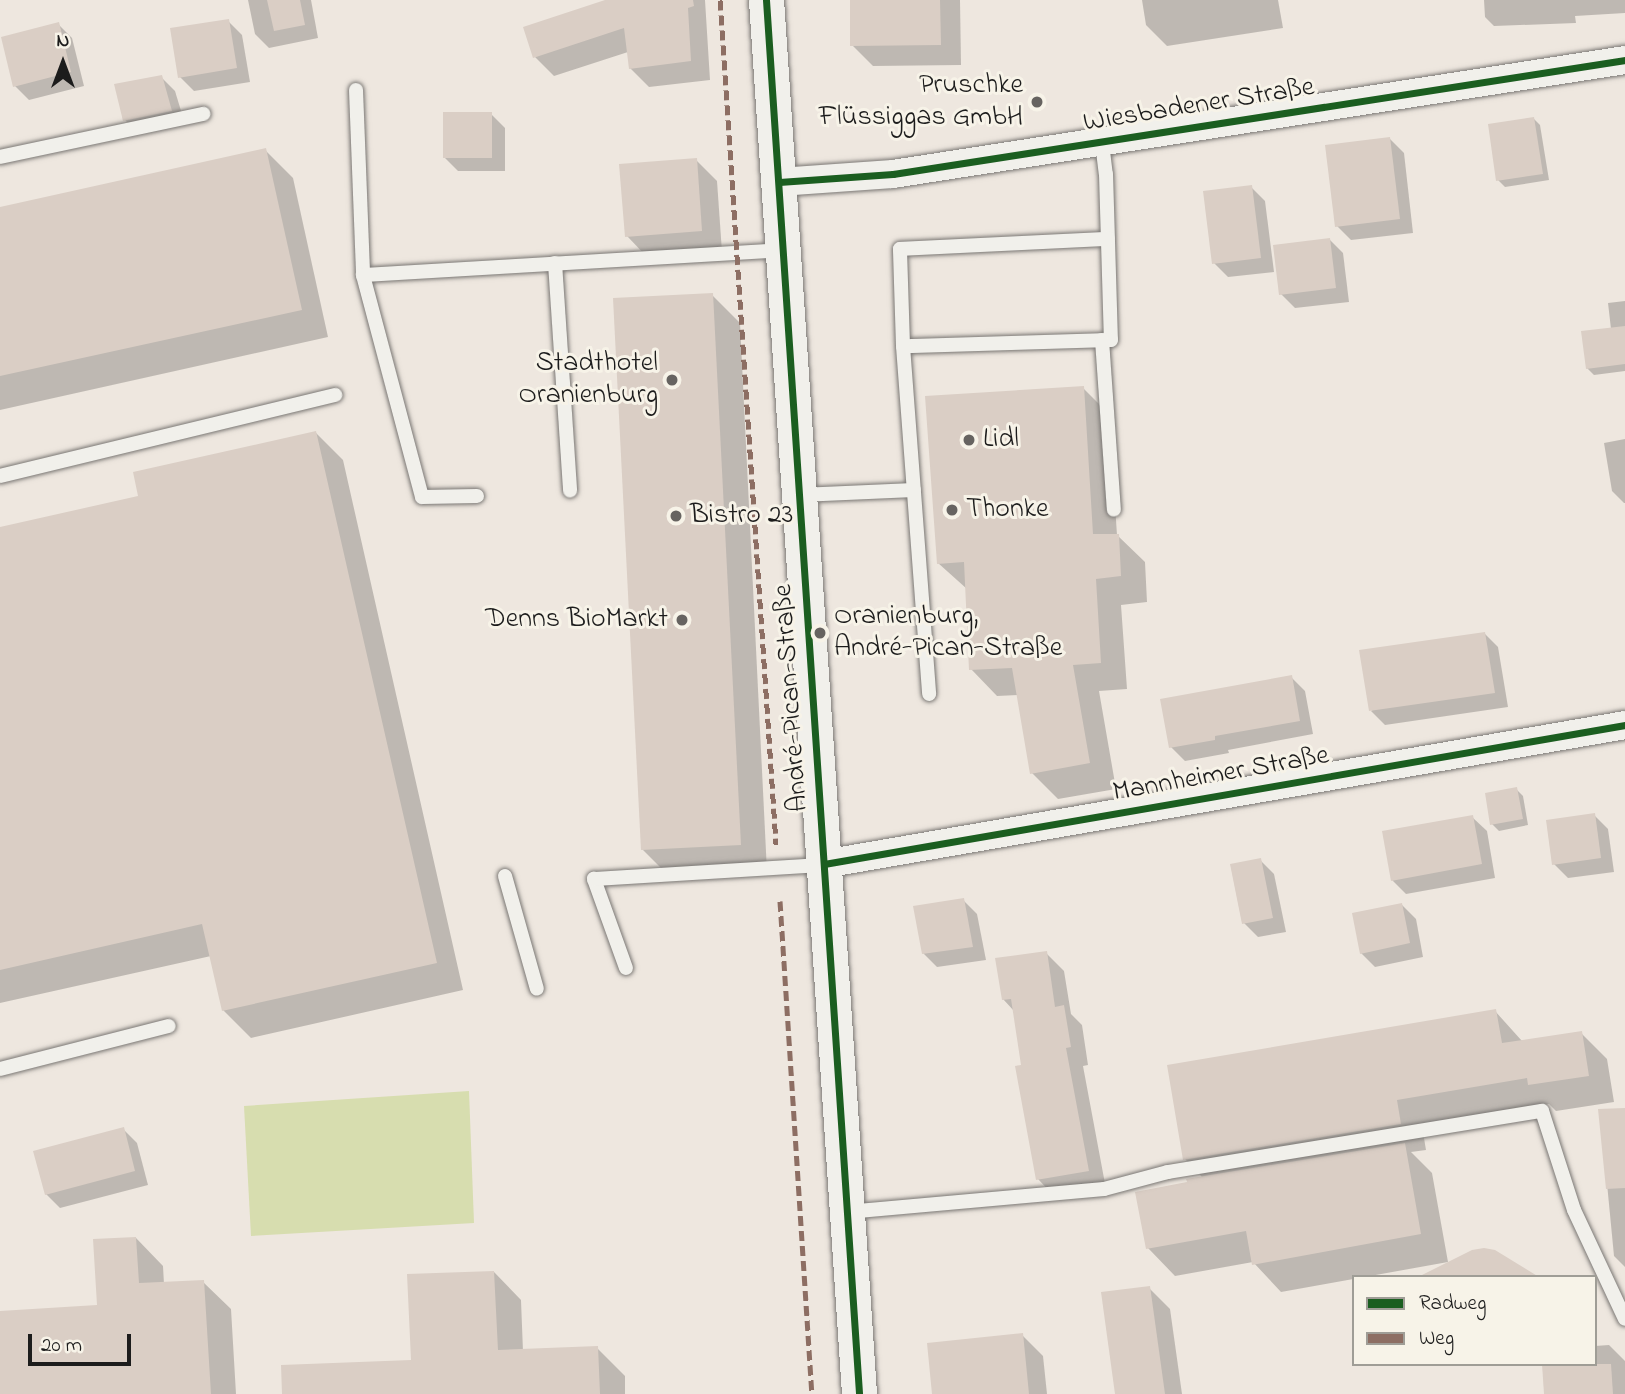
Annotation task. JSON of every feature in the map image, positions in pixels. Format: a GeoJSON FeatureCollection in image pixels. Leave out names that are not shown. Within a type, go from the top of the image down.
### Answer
{"type":"FeatureCollection","features":[{"type":"Feature","properties":{"kind":"street","name":"André-Pican-Straße"},"geometry":{"type":"LineString","coordinates":[[766,0],[859,1394]]}},
{"type":"Feature","properties":{"kind":"street","name":"Wiesbadener Straße"},"geometry":{"type":"LineString","coordinates":[[779,182],[893,174],[1625,60]]}},
{"type":"Feature","properties":{"kind":"street","name":"Mannheimer Straße"},"geometry":{"type":"LineString","coordinates":[[824,864],[1625,725]]}},
{"type":"Feature","properties":{"kind":"lane"},"geometry":{"type":"LineString","coordinates":[[356,90],[363,275],[422,498],[477,496]]}},
{"type":"Feature","properties":{"kind":"lane"},"geometry":{"type":"LineString","coordinates":[[0,157],[203,114]]}},
{"type":"Feature","properties":{"kind":"lane"},"geometry":{"type":"LineString","coordinates":[[903,346],[1111,341],[1102,143]]}},
{"type":"Feature","properties":{"kind":"lane"},"geometry":{"type":"LineString","coordinates":[[929,694],[903,346],[900,249],[1108,239]]}},
{"type":"Feature","properties":{"kind":"lane"},"geometry":{"type":"LineString","coordinates":[[363,275],[783,250]]}},
{"type":"Feature","properties":{"kind":"lane"},"geometry":{"type":"LineString","coordinates":[[555,263],[569,491]]}},
{"type":"Feature","properties":{"kind":"lane"},"geometry":{"type":"LineString","coordinates":[[1102,341],[1114,510]]}},
{"type":"Feature","properties":{"kind":"lane"},"geometry":{"type":"LineString","coordinates":[[0,475],[335,395]]}},
{"type":"Feature","properties":{"kind":"lane"},"geometry":{"type":"LineString","coordinates":[[799,495],[914,490]]}},
{"type":"Feature","properties":{"kind":"lane"},"geometry":{"type":"LineString","coordinates":[[626,968],[594,879],[824,864]]}},
{"type":"Feature","properties":{"kind":"lane"},"geometry":{"type":"LineString","coordinates":[[505,876],[537,989]]}},
{"type":"Feature","properties":{"kind":"lane"},"geometry":{"type":"LineString","coordinates":[[0,1069],[169,1026]]}},
{"type":"Feature","properties":{"kind":"lane"},"geometry":{"type":"LineString","coordinates":[[847,1212],[1104,1189],[1168,1172],[1542,1111],[1574,1210],[1625,1319]]}},
{"type":"Feature","properties":{"kind":"green space"},"geometry":{"type":"Polygon","coordinates":[[[469,1091],[474,1223],[251,1236],[244,1106],[469,1091]]]}},
{"type":"Feature","properties":{"kind":"building"},"geometry":{"type":"Polygon","coordinates":[[[267,0],[300,0],[305,25],[274,31],[267,0]]]}},
{"type":"Feature","properties":{"kind":"building"},"geometry":{"type":"Polygon","coordinates":[[[605,0],[693,0],[694,6],[688,8],[691,61],[629,69],[624,28],[533,58],[523,27],[605,0]]]}},
{"type":"Feature","properties":{"kind":"building"},"geometry":{"type":"Polygon","coordinates":[[[850,0],[940,0],[941,45],[850,46],[850,0]]]}},
{"type":"Feature","properties":{"kind":"building"},"geometry":{"type":"Polygon","coordinates":[[[229,19],[237,68],[178,78],[170,28],[229,19]]]}},
{"type":"Feature","properties":{"kind":"building"},"geometry":{"type":"Polygon","coordinates":[[[59,22],[71,72],[13,87],[1,37],[59,22]]]}},
{"type":"Feature","properties":{"kind":"building"},"geometry":{"type":"Polygon","coordinates":[[[162,75],[172,111],[123,121],[114,84],[162,75]]]}},
{"type":"Feature","properties":{"kind":"building"},"geometry":{"type":"Polygon","coordinates":[[[443,112],[492,112],[492,158],[443,158],[443,112]]]}},
{"type":"Feature","properties":{"kind":"building"},"geometry":{"type":"Polygon","coordinates":[[[1534,117],[1543,174],[1496,181],[1488,124],[1534,117]]]}},
{"type":"Feature","properties":{"kind":"building"},"geometry":{"type":"Polygon","coordinates":[[[1390,137],[1400,219],[1335,227],[1325,145],[1390,137]]]}},
{"type":"Feature","properties":{"kind":"building"},"geometry":{"type":"Polygon","coordinates":[[[266,148],[302,310],[0,376],[0,207],[266,148]]]}},
{"type":"Feature","properties":{"kind":"building"},"geometry":{"type":"Polygon","coordinates":[[[697,158],[702,231],[625,237],[619,164],[697,158]]]}},
{"type":"Feature","properties":{"kind":"building"},"geometry":{"type":"Polygon","coordinates":[[[1252,185],[1261,258],[1212,264],[1203,191],[1252,185]]]}},
{"type":"Feature","properties":{"kind":"building"},"geometry":{"type":"Polygon","coordinates":[[[1330,238],[1336,288],[1279,295],[1273,245],[1330,238]]]}},
{"type":"Feature","properties":{"kind":"building"},"geometry":{"type":"Polygon","coordinates":[[[713,293],[741,845],[641,850],[613,298],[713,293]]]}},
{"type":"Feature","properties":{"kind":"building"},"geometry":{"type":"Polygon","coordinates":[[[1625,326],[1625,364],[1586,369],[1581,331],[1625,326]]]}},
{"type":"Feature","properties":{"kind":"building"},"geometry":{"type":"Polygon","coordinates":[[[1084,386],[1093,534],[1119,534],[1121,576],[1096,579],[1101,663],[1073,665],[1090,763],[1030,774],[1012,668],[969,670],[964,562],[937,564],[925,396],[1084,386]]]}},
{"type":"Feature","properties":{"kind":"building"},"geometry":{"type":"Polygon","coordinates":[[[316,431],[437,963],[222,1011],[202,924],[0,970],[0,527],[138,496],[133,472],[316,431]]]}},
{"type":"Feature","properties":{"kind":"building"},"geometry":{"type":"Polygon","coordinates":[[[1485,632],[1495,693],[1369,711],[1359,650],[1485,632]]]}},
{"type":"Feature","properties":{"kind":"building"},"geometry":{"type":"Polygon","coordinates":[[[1292,675],[1300,721],[1215,736],[1215,740],[1169,748],[1160,699],[1292,675]]]}},
{"type":"Feature","properties":{"kind":"building"},"geometry":{"type":"Polygon","coordinates":[[[1517,787],[1523,819],[1490,825],[1485,793],[1517,787]]]}},
{"type":"Feature","properties":{"kind":"building"},"geometry":{"type":"Polygon","coordinates":[[[1595,813],[1601,858],[1552,865],[1546,820],[1595,813]]]}},
{"type":"Feature","properties":{"kind":"building"},"geometry":{"type":"Polygon","coordinates":[[[1473,815],[1482,864],[1391,881],[1382,831],[1473,815]]]}},
{"type":"Feature","properties":{"kind":"building"},"geometry":{"type":"Polygon","coordinates":[[[1261,858],[1273,918],[1242,924],[1230,864],[1261,858]]]}},
{"type":"Feature","properties":{"kind":"building"},"geometry":{"type":"Polygon","coordinates":[[[964,898],[973,947],[922,954],[913,906],[964,898]]]}},
{"type":"Feature","properties":{"kind":"building"},"geometry":{"type":"Polygon","coordinates":[[[1402,903],[1410,943],[1360,954],[1352,913],[1402,903]]]}},
{"type":"Feature","properties":{"kind":"building"},"geometry":{"type":"Polygon","coordinates":[[[1047,951],[1055,1007],[1064,1005],[1071,1047],[1066,1048],[1089,1171],[1036,1180],[1015,1066],[1021,1065],[1011,999],[1002,1000],[995,958],[1047,951]]]}},
{"type":"Feature","properties":{"kind":"building"},"geometry":{"type":"Polygon","coordinates":[[[1496,1009],[1502,1043],[1582,1031],[1589,1076],[1528,1085],[1527,1078],[1397,1100],[1401,1124],[1183,1160],[1167,1065],[1496,1009]]]}},
{"type":"Feature","properties":{"kind":"building"},"geometry":{"type":"Polygon","coordinates":[[[1625,1108],[1625,1188],[1606,1189],[1598,1109],[1625,1108]]]}},
{"type":"Feature","properties":{"kind":"building"},"geometry":{"type":"Polygon","coordinates":[[[124,1127],[135,1171],[45,1195],[33,1151],[124,1127]]]}},
{"type":"Feature","properties":{"kind":"building"},"geometry":{"type":"Polygon","coordinates":[[[1405,1143],[1421,1234],[1252,1265],[1246,1231],[1146,1249],[1135,1192],[1187,1182],[1186,1179],[1405,1143]]]}},
{"type":"Feature","properties":{"kind":"building"},"geometry":{"type":"Polygon","coordinates":[[[136,1237],[139,1283],[204,1280],[211,1394],[0,1394],[0,1311],[97,1305],[93,1239],[136,1237]]]}},
{"type":"Feature","properties":{"kind":"building"},"geometry":{"type":"Polygon","coordinates":[[[1472,1250],[1495,1250],[1536,1275],[1422,1275],[1472,1250]]]}},
{"type":"Feature","properties":{"kind":"building"},"geometry":{"type":"Polygon","coordinates":[[[494,1271],[498,1350],[598,1346],[600,1394],[282,1394],[281,1365],[411,1360],[407,1274],[494,1271]]]}},
{"type":"Feature","properties":{"kind":"building"},"geometry":{"type":"Polygon","coordinates":[[[1150,1286],[1165,1394],[1115,1394],[1101,1292],[1150,1286]]]}},
{"type":"Feature","properties":{"kind":"building"},"geometry":{"type":"Polygon","coordinates":[[[1023,1333],[1029,1394],[932,1394],[927,1343],[1023,1333]]]}},
{"type":"Feature","properties":{"kind":"building"},"geometry":{"type":"Polygon","coordinates":[[[1611,1364],[1613,1394],[1544,1394],[1542,1366],[1611,1364]]]}},
{"type":"Feature","properties":{"kind":"marked path"},"geometry":{"type":"LineString","coordinates":[[720,0],[776,844]]}},
{"type":"Feature","properties":{"kind":"marked path"},"geometry":{"type":"LineString","coordinates":[[780,901],[812,1394]]}},
{"type":"Feature","properties":{"kind":"cycle path"},"geometry":{"type":"LineString","coordinates":[[766,0],[859,1394]]}},
{"type":"Feature","properties":{"kind":"cycle path"},"geometry":{"type":"LineString","coordinates":[[779,182],[893,174],[1625,60]]}},
{"type":"Feature","properties":{"kind":"cycle path"},"geometry":{"type":"LineString","coordinates":[[824,864],[1625,725]]}},
{"type":"Feature","properties":{"kind":"place","name":"Pruschke Flüssiggas GmbH"},"geometry":{"type":"Point","coordinates":[1037,102]}},
{"type":"Feature","properties":{"kind":"place","name":"Stadthotel Oranienburg"},"geometry":{"type":"Point","coordinates":[672,380]}},
{"type":"Feature","properties":{"kind":"place","name":"Lidl"},"geometry":{"type":"Point","coordinates":[969,440]}},
{"type":"Feature","properties":{"kind":"place","name":"Thonke"},"geometry":{"type":"Point","coordinates":[952,510]}},
{"type":"Feature","properties":{"kind":"place","name":"Bistro 23"},"geometry":{"type":"Point","coordinates":[676,516]}},
{"type":"Feature","properties":{"kind":"place","name":"Denns BioMarkt"},"geometry":{"type":"Point","coordinates":[682,620]}},
{"type":"Feature","properties":{"kind":"place","name":"Oranienburg, André-Pican-Straße"},"geometry":{"type":"Point","coordinates":[820,633]}}]}
